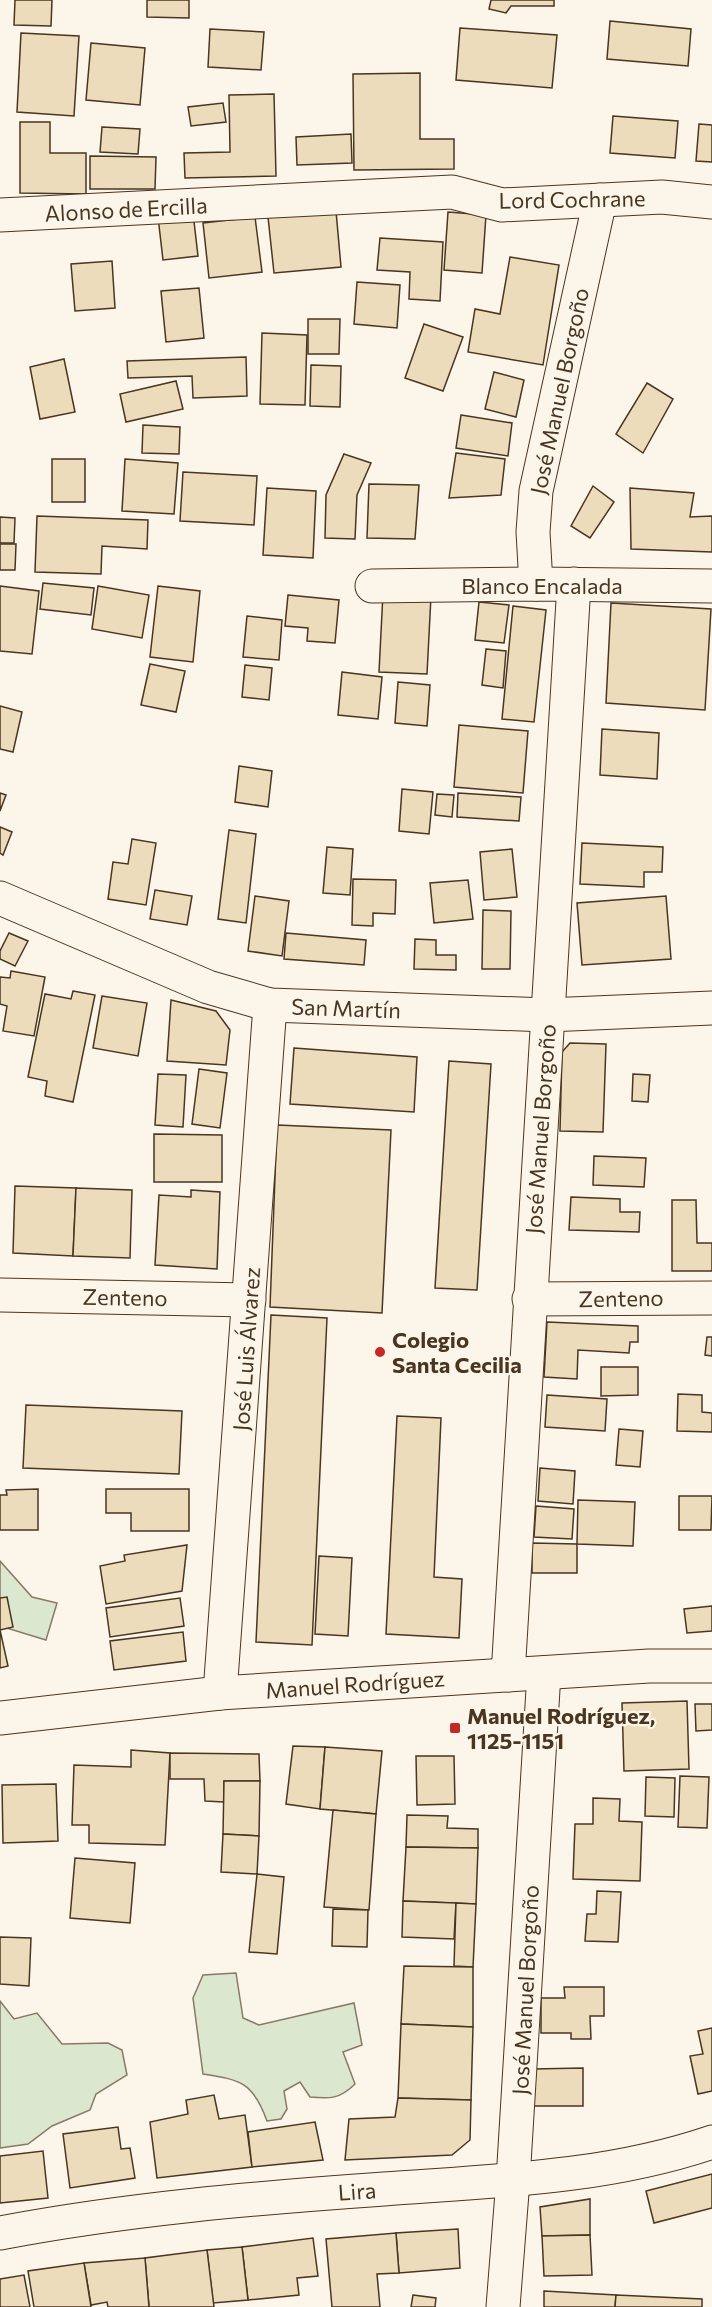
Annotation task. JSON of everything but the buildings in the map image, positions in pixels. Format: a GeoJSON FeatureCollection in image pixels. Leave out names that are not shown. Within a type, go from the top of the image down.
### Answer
{"type":"FeatureCollection","features":[{"type":"Feature","properties":{"kind":"street","name":"Lord Cochrane"},"geometry":{"type":"LineString","coordinates":[[252,202],[452,192],[502,205],[662,197],[712,202]]}},
{"type":"Feature","properties":{"kind":"street","name":"José Manuel Borgoño"},"geometry":{"type":"LineString","coordinates":[[536,584],[533,532],[536,491],[600,200]]}},
{"type":"Feature","properties":{"kind":"street","name":"Alonso de Ercilla"},"geometry":{"type":"LineString","coordinates":[[0,215],[252,202]]}},
{"type":"Feature","properties":{"kind":"street","name":"Blanco Encalada"},"geometry":{"type":"LineString","coordinates":[[372,586],[536,584],[712,586]]}},
{"type":"Feature","properties":{"kind":"street","name":"José Manuel Borgoño"},"geometry":{"type":"LineString","coordinates":[[508,1675],[574,584]]}},
{"type":"Feature","properties":{"kind":"street","name":"San Martín"},"geometry":{"type":"LineString","coordinates":[[0,898],[208,987],[270,1005],[547,1015],[712,1008]]}},
{"type":"Feature","properties":{"kind":"street","name":"José Luis Álvarez"},"geometry":{"type":"LineString","coordinates":[[220,1693],[270,1005]]}},
{"type":"Feature","properties":{"kind":"street","name":"Zenteno"},"geometry":{"type":"LineString","coordinates":[[0,1295],[249,1299]]}},
{"type":"Feature","properties":{"kind":"street","name":"Zenteno"},"geometry":{"type":"LineString","coordinates":[[529,1299],[712,1298]]}},
{"type":"Feature","properties":{"kind":"street","name":"Manuel Rodríguez"},"geometry":{"type":"LineString","coordinates":[[0,1718],[220,1693],[649,1666],[712,1666]]}},
{"type":"Feature","properties":{"kind":"street","name":"José Manuel Borgoño"},"geometry":{"type":"LineString","coordinates":[[503,2307],[544,1673]]}},
{"type":"Feature","properties":{"kind":"street","name":"Lira"},"geometry":{"type":"LineString","coordinates":[[0,2233],[153,2208],[513,2180],[617,2166],[712,2142]]}},
{"type":"Feature","properties":{"kind":"green space"},"geometry":{"type":"Polygon","coordinates":[[[0,1561],[32,1597],[57,1603],[46,1640],[0,1626],[0,1561]]]}},
{"type":"Feature","properties":{"kind":"green space"},"geometry":{"type":"Polygon","coordinates":[[[236,1973],[243,2018],[259,2025],[354,2003],[362,2045],[343,2052],[355,2084],[339,2095],[323,2098],[310,2097],[300,2082],[284,2091],[287,2109],[281,2119],[267,2121],[256,2098],[244,2085],[227,2078],[203,2074],[193,1998],[203,1975],[236,1973]]]}},
{"type":"Feature","properties":{"kind":"green space"},"geometry":{"type":"Polygon","coordinates":[[[0,2001],[14,2019],[37,2013],[62,2044],[108,2043],[122,2050],[127,2075],[96,2094],[90,2110],[52,2126],[28,2144],[0,2148],[0,2001]]]}},
{"type":"Feature","properties":{"kind":"place","name":"Colegio Santa Cecilia"},"geometry":{"type":"Point","coordinates":[380,1352]}},
{"type":"Feature","properties":{"kind":"place","name":"Manuel Rodríguez, 1125-1151"},"geometry":{"type":"Point","coordinates":[455,1728]}}]}
